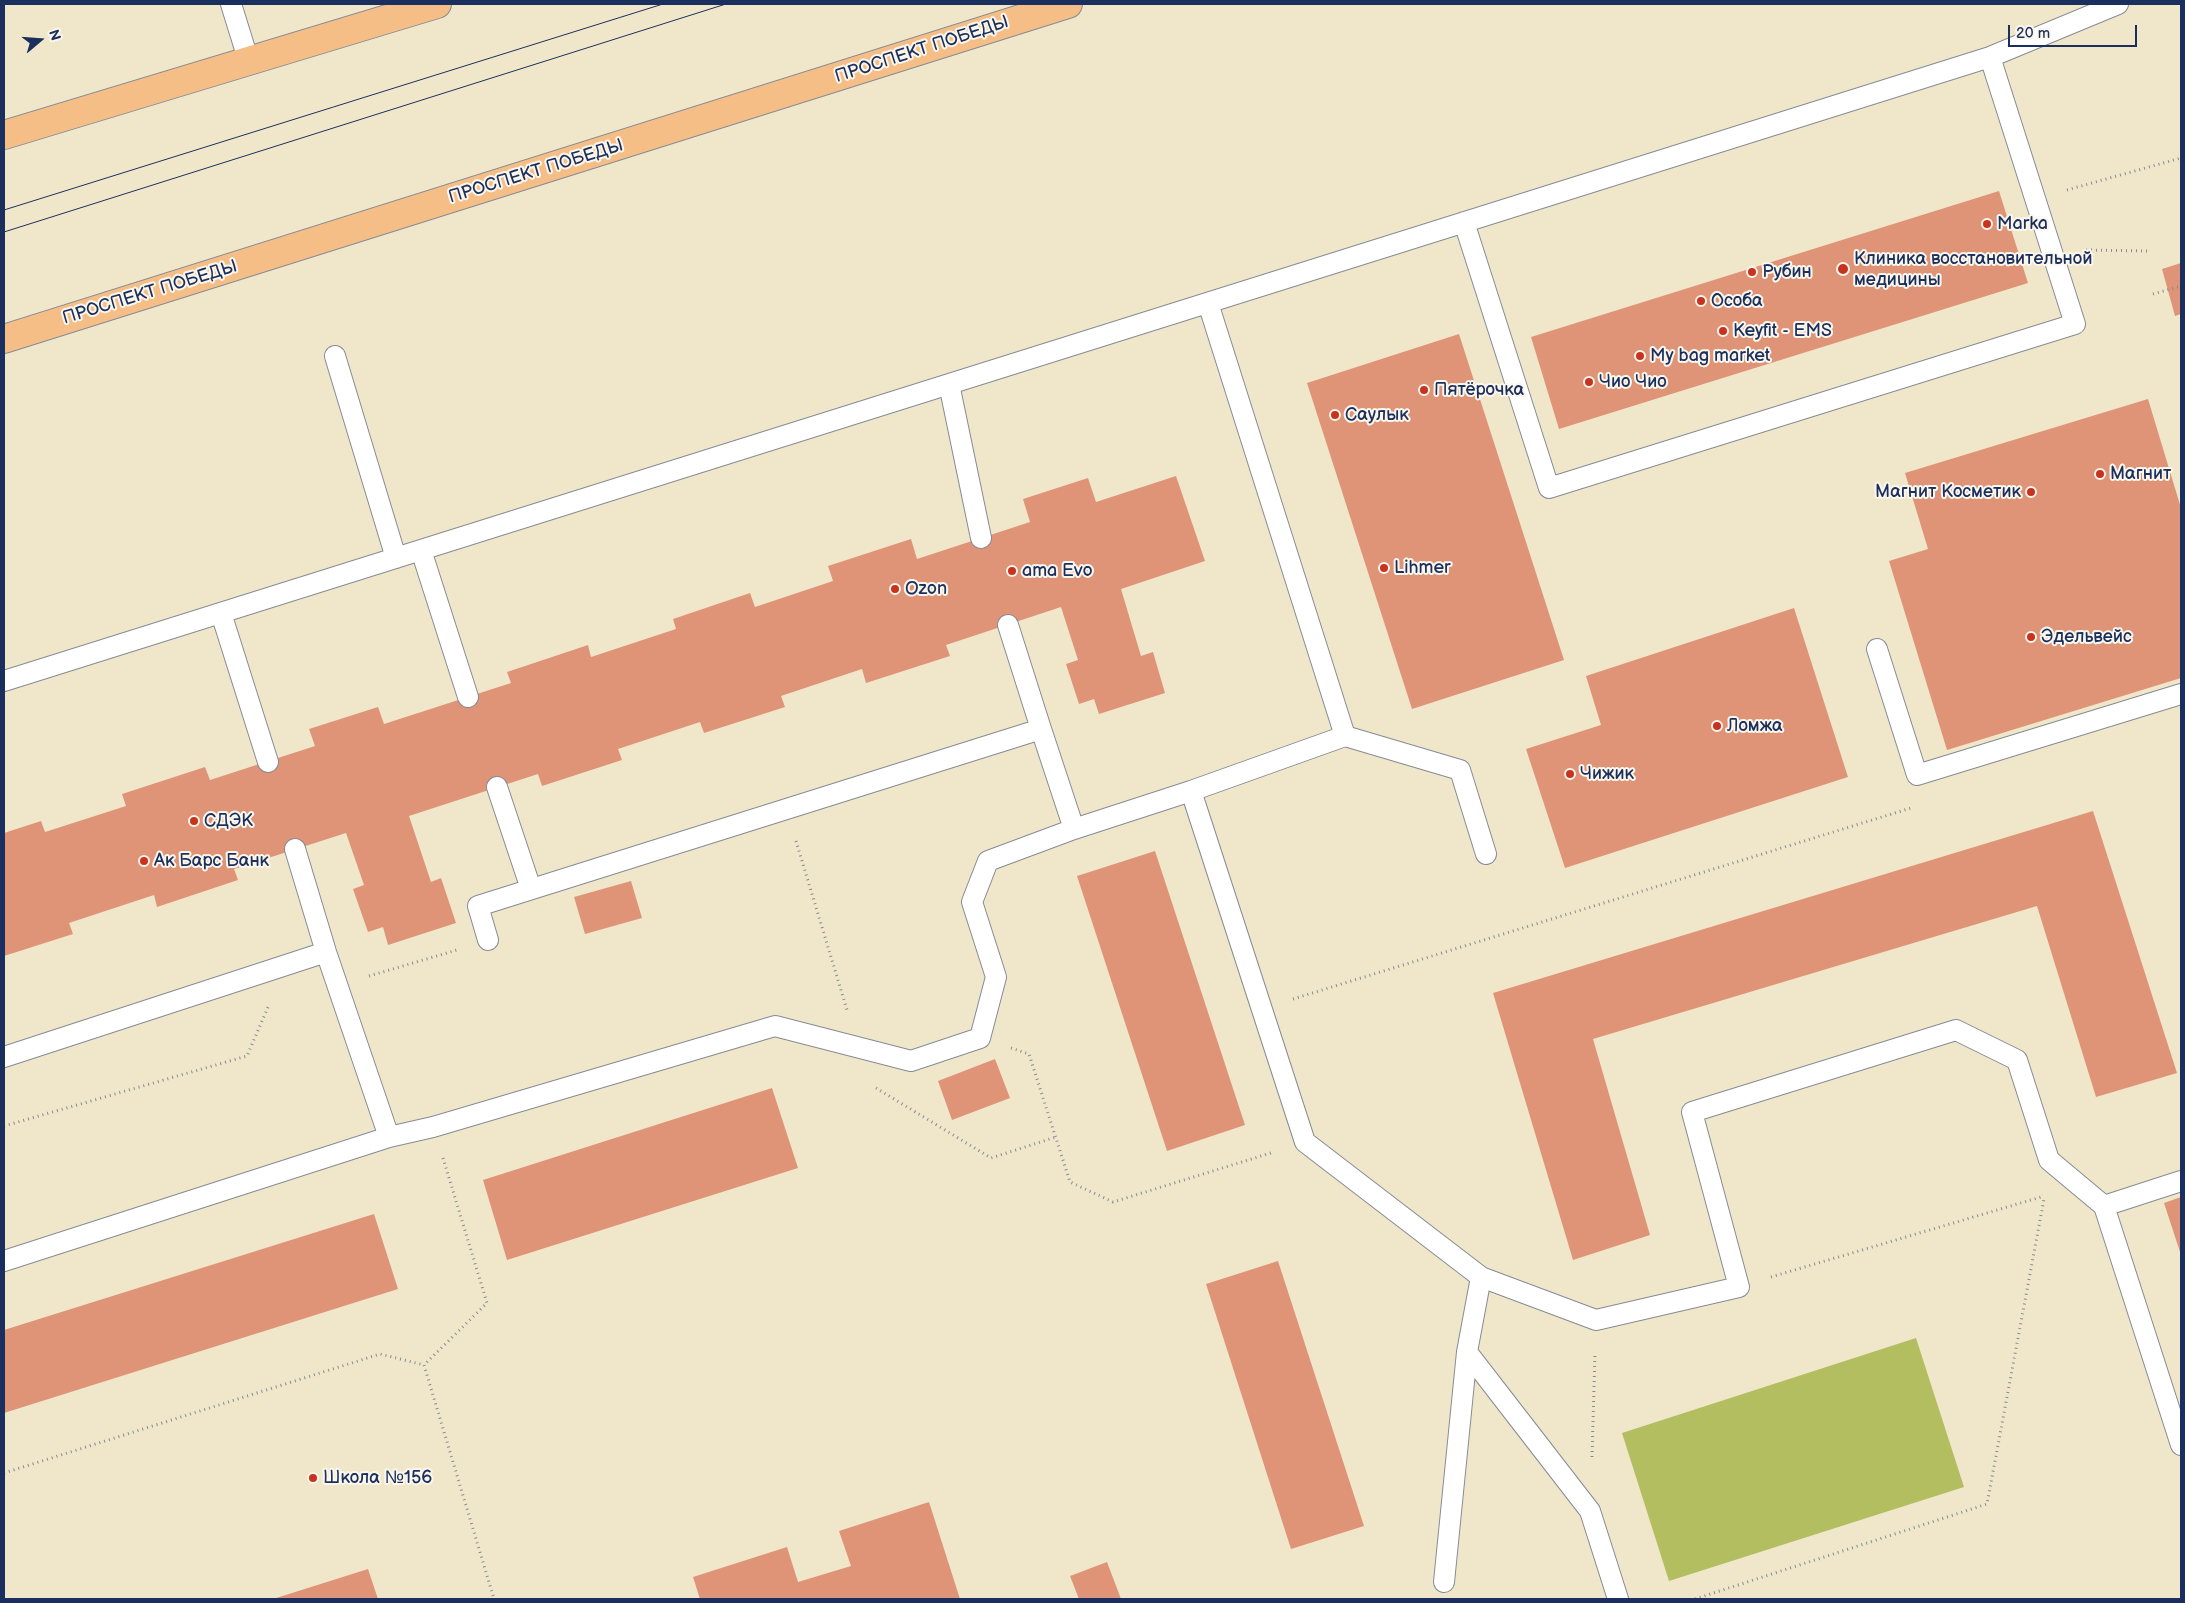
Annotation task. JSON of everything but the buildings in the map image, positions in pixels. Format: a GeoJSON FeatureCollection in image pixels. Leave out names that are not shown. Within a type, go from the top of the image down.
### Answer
{"type":"FeatureCollection","features":[{"type":"Feature","properties":{"kind":"main road"},"geometry":{"type":"LineString","coordinates":[[4,135],[437,4]]}},
{"type":"Feature","properties":{"kind":"main road","name":"ПРОСПЕКТ ПОБЕДЫ"},"geometry":{"type":"LineString","coordinates":[[4,339],[1068,4]]}},
{"type":"Feature","properties":{"kind":"lane"},"geometry":{"type":"LineString","coordinates":[[231,4],[249,62]]}},
{"type":"Feature","properties":{"kind":"lane"},"geometry":{"type":"LineString","coordinates":[[4,681],[1990,57],[2118,4]]}},
{"type":"Feature","properties":{"kind":"lane"},"geometry":{"type":"LineString","coordinates":[[1464,222],[1550,488],[2075,324],[1990,57]]}},
{"type":"Feature","properties":{"kind":"lane"},"geometry":{"type":"LineString","coordinates":[[1208,303],[1345,736]]}},
{"type":"Feature","properties":{"kind":"lane"},"geometry":{"type":"LineString","coordinates":[[335,356],[396,558]]}},
{"type":"Feature","properties":{"kind":"lane"},"geometry":{"type":"LineString","coordinates":[[949,384],[981,538]]}},
{"type":"Feature","properties":{"kind":"lane"},"geometry":{"type":"LineString","coordinates":[[421,550],[468,697]]}},
{"type":"Feature","properties":{"kind":"lane"},"geometry":{"type":"LineString","coordinates":[[221,612],[268,762]]}},
{"type":"Feature","properties":{"kind":"lane"},"geometry":{"type":"LineString","coordinates":[[1008,624],[1074,829]]}},
{"type":"Feature","properties":{"kind":"lane"},"geometry":{"type":"LineString","coordinates":[[1877,649],[1917,775],[2181,694]]}},
{"type":"Feature","properties":{"kind":"lane"},"geometry":{"type":"LineString","coordinates":[[488,940],[478,906],[1041,729]]}},
{"type":"Feature","properties":{"kind":"lane"},"geometry":{"type":"LineString","coordinates":[[4,1261],[389,1137],[433,1127],[775,1026],[911,1061],[980,1038],[996,977],[972,902],[988,861],[1074,829],[1191,791],[1345,736],[1460,770],[1486,854]]}},
{"type":"Feature","properties":{"kind":"lane"},"geometry":{"type":"LineString","coordinates":[[497,787],[531,889]]}},
{"type":"Feature","properties":{"kind":"lane"},"geometry":{"type":"LineString","coordinates":[[1191,791],[1305,1142],[1481,1277],[1596,1320],[1739,1287],[1692,1112],[1956,1030],[2017,1060],[2049,1160],[2104,1206],[2181,1445]]}},
{"type":"Feature","properties":{"kind":"lane"},"geometry":{"type":"LineString","coordinates":[[295,850],[326,952],[339,985],[389,1137]]}},
{"type":"Feature","properties":{"kind":"lane"},"geometry":{"type":"LineString","coordinates":[[4,1057],[326,952]]}},
{"type":"Feature","properties":{"kind":"lane"},"geometry":{"type":"LineString","coordinates":[[2104,1206],[2181,1182]]}},
{"type":"Feature","properties":{"kind":"lane"},"geometry":{"type":"LineString","coordinates":[[1444,1582],[1467,1352],[1481,1277]]}},
{"type":"Feature","properties":{"kind":"lane"},"geometry":{"type":"LineString","coordinates":[[1467,1352],[1590,1511],[1618,1599]]}},
{"type":"Feature","properties":{"kind":"path"},"geometry":{"type":"LineString","coordinates":[[2035,199],[2181,158]]}},
{"type":"Feature","properties":{"kind":"path"},"geometry":{"type":"LineString","coordinates":[[2051,248],[2148,251]]}},
{"type":"Feature","properties":{"kind":"path"},"geometry":{"type":"LineString","coordinates":[[2153,294],[2181,286]]}},
{"type":"Feature","properties":{"kind":"path"},"geometry":{"type":"LineString","coordinates":[[1261,1009],[1916,807]]}},
{"type":"Feature","properties":{"kind":"path"},"geometry":{"type":"LineString","coordinates":[[787,809],[858,1048]]}},
{"type":"Feature","properties":{"kind":"path"},"geometry":{"type":"LineString","coordinates":[[339,985],[488,940]]}},
{"type":"Feature","properties":{"kind":"path"},"geometry":{"type":"LineString","coordinates":[[4,1126],[247,1056],[287,965]]}},
{"type":"Feature","properties":{"kind":"path"},"geometry":{"type":"LineString","coordinates":[[980,1038],[1029,1054],[1070,1182],[1113,1202],[1305,1142]]}},
{"type":"Feature","properties":{"kind":"path"},"geometry":{"type":"LineString","coordinates":[[874,1087],[991,1158],[1056,1137]]}},
{"type":"Feature","properties":{"kind":"path"},"geometry":{"type":"LineString","coordinates":[[424,1365],[487,1303],[433,1127]]}},
{"type":"Feature","properties":{"kind":"path"},"geometry":{"type":"LineString","coordinates":[[1696,1599],[1987,1504],[2045,1196],[1739,1287]]}},
{"type":"Feature","properties":{"kind":"path"},"geometry":{"type":"LineString","coordinates":[[1590,1511],[1596,1320]]}},
{"type":"Feature","properties":{"kind":"path"},"geometry":{"type":"LineString","coordinates":[[4,1473],[380,1354],[424,1365]]}},
{"type":"Feature","properties":{"kind":"path"},"geometry":{"type":"LineString","coordinates":[[424,1365],[494,1599]]}},
{"type":"Feature","properties":{"kind":"green space"},"geometry":{"type":"Polygon","coordinates":[[[1916,1338],[1964,1487],[1669,1581],[1622,1433],[1916,1338]]]}},
{"type":"Feature","properties":{"kind":"tram line"},"geometry":{"type":"LineString","coordinates":[[4,210],[663,4]]}},
{"type":"Feature","properties":{"kind":"tram line"},"geometry":{"type":"LineString","coordinates":[[4,232],[726,4]]}},
{"type":"Feature","properties":{"kind":"place","name":"Marka"},"geometry":{"type":"Point","coordinates":[1987,224]}},
{"type":"Feature","properties":{"kind":"place","name":"Клиника восстановительной медицины"},"geometry":{"type":"Point","coordinates":[1843,269]}},
{"type":"Feature","properties":{"kind":"place","name":"Рубин"},"geometry":{"type":"Point","coordinates":[1752,272]}},
{"type":"Feature","properties":{"kind":"place","name":"Особа"},"geometry":{"type":"Point","coordinates":[1701,301]}},
{"type":"Feature","properties":{"kind":"place","name":"Keyfit - EMS"},"geometry":{"type":"Point","coordinates":[1723,331]}},
{"type":"Feature","properties":{"kind":"place","name":"My bag market"},"geometry":{"type":"Point","coordinates":[1640,356]}},
{"type":"Feature","properties":{"kind":"place","name":"Чио Чио"},"geometry":{"type":"Point","coordinates":[1589,382]}},
{"type":"Feature","properties":{"kind":"place","name":"Пятёрочка"},"geometry":{"type":"Point","coordinates":[1424,390]}},
{"type":"Feature","properties":{"kind":"place","name":"Саулык"},"geometry":{"type":"Point","coordinates":[1335,415]}},
{"type":"Feature","properties":{"kind":"place","name":"Магнит"},"geometry":{"type":"Point","coordinates":[2100,474]}},
{"type":"Feature","properties":{"kind":"place","name":"Магнит Косметик"},"geometry":{"type":"Point","coordinates":[2031,492]}},
{"type":"Feature","properties":{"kind":"place","name":"Lihmer"},"geometry":{"type":"Point","coordinates":[1384,568]}},
{"type":"Feature","properties":{"kind":"place","name":"ama Evo"},"geometry":{"type":"Point","coordinates":[1012,571]}},
{"type":"Feature","properties":{"kind":"place","name":"Ozon"},"geometry":{"type":"Point","coordinates":[895,589]}},
{"type":"Feature","properties":{"kind":"place","name":"Эдельвейс"},"geometry":{"type":"Point","coordinates":[2031,637]}},
{"type":"Feature","properties":{"kind":"place","name":"Ломжа"},"geometry":{"type":"Point","coordinates":[1717,726]}},
{"type":"Feature","properties":{"kind":"place","name":"Чижик"},"geometry":{"type":"Point","coordinates":[1570,774]}},
{"type":"Feature","properties":{"kind":"place","name":"СДЭК"},"geometry":{"type":"Point","coordinates":[194,821]}},
{"type":"Feature","properties":{"kind":"place","name":"Ак Барс Банк"},"geometry":{"type":"Point","coordinates":[144,861]}},
{"type":"Feature","properties":{"kind":"place","name":"Школа №156"},"geometry":{"type":"Point","coordinates":[313,1478]}}]}
